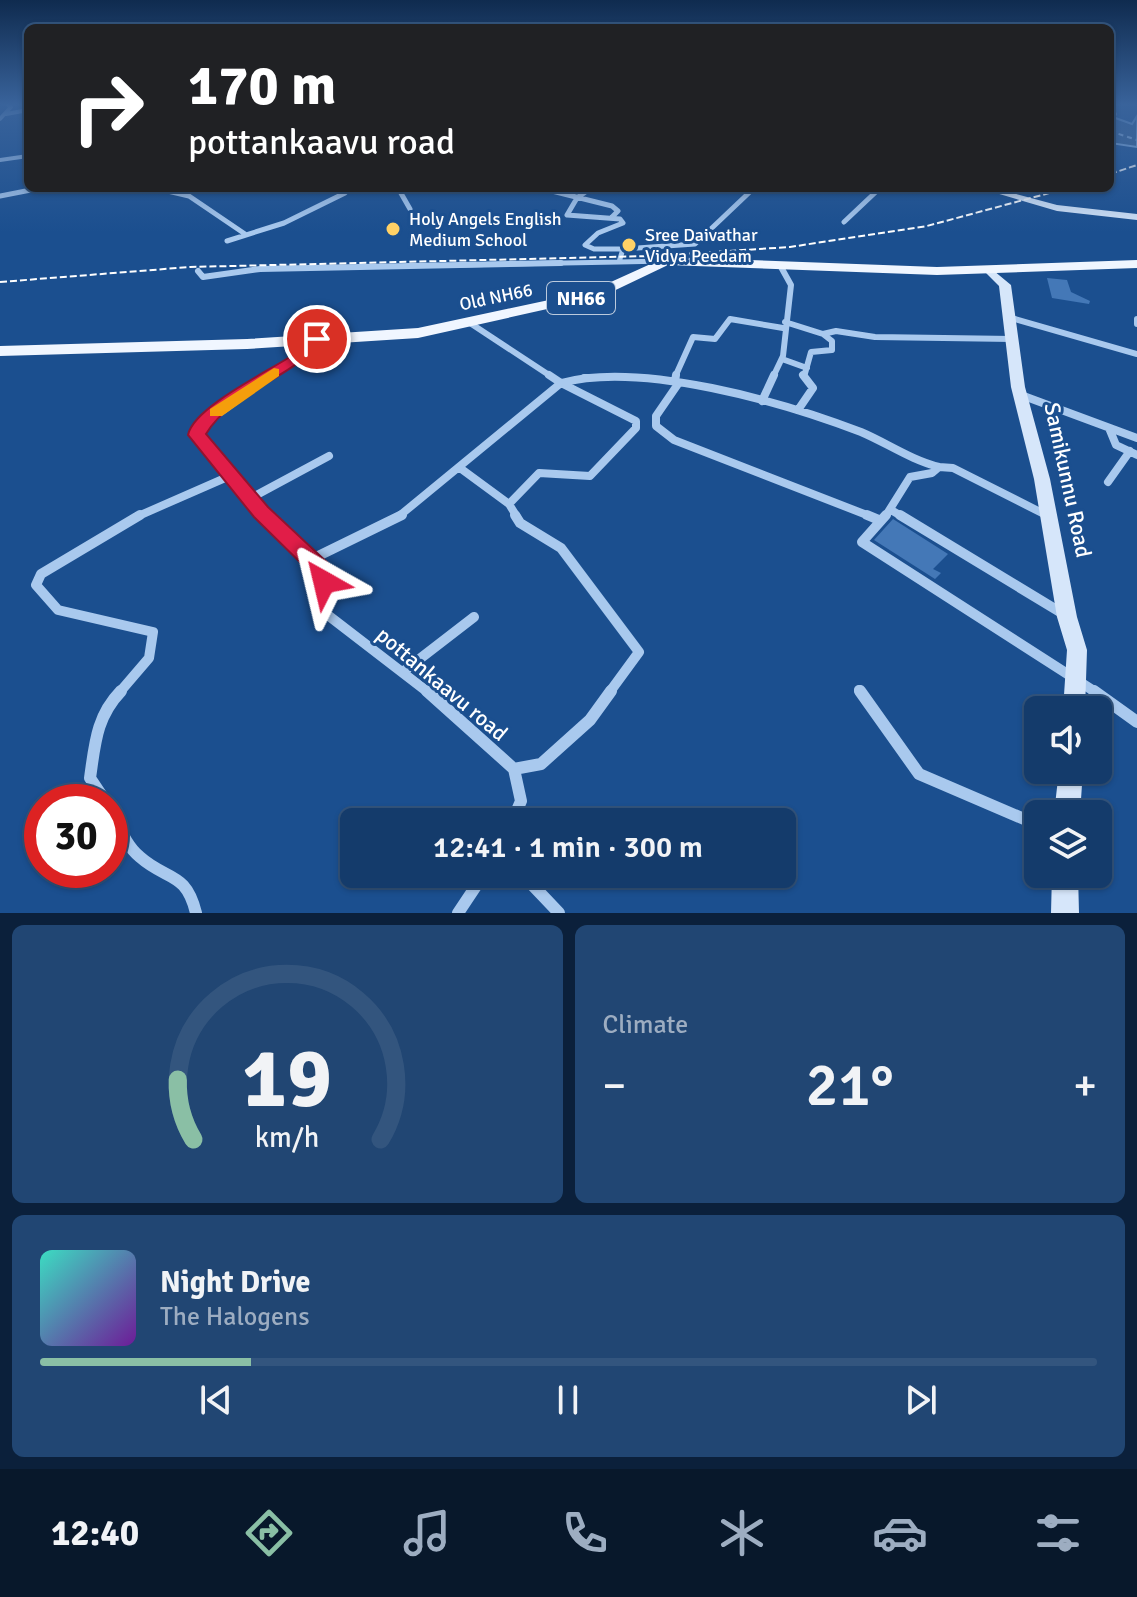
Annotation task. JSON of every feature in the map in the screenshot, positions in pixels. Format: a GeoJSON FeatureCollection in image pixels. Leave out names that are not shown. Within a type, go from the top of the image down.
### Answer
{"type":"FeatureCollection","features":[{"type":"Feature","properties":{"kind":"main road"},"geometry":{"type":"LineString","coordinates":[[1005,192],[1045,206],[1137,217]]}},
{"type":"Feature","properties":{"kind":"main road","name":"Old NH66"},"geometry":{"type":"LineString","coordinates":[[0,351],[418,333],[596,294],[666,261],[781,267],[988,269],[1137,264]]}},
{"type":"Feature","properties":{"kind":"main road","name":"Samikunnu Road"},"geometry":{"type":"LineString","coordinates":[[988,269],[1005,285],[1007,317],[1021,395],[1067,617],[1077,650],[1074,696]]}},
{"type":"Feature","properties":{"kind":"main road"},"geometry":{"type":"LineString","coordinates":[[1065,888],[1065,913]]}},
{"type":"Feature","properties":{"kind":"street"},"geometry":{"type":"LineString","coordinates":[[0,160],[24,157]]}},
{"type":"Feature","properties":{"kind":"street"},"geometry":{"type":"LineString","coordinates":[[0,196],[24,191]]}},
{"type":"Feature","properties":{"kind":"street"},"geometry":{"type":"LineString","coordinates":[[172,192],[189,196],[245,234]]}},
{"type":"Feature","properties":{"kind":"street"},"geometry":{"type":"LineString","coordinates":[[227,241],[298,217],[340,192]]}},
{"type":"Feature","properties":{"kind":"street"},"geometry":{"type":"LineString","coordinates":[[347,192],[356,197]]}},
{"type":"Feature","properties":{"kind":"street"},"geometry":{"type":"LineString","coordinates":[[401,192],[410,209]]}},
{"type":"Feature","properties":{"kind":"street"},"geometry":{"type":"LineString","coordinates":[[555,192],[615,207],[618,211],[612,217]]}},
{"type":"Feature","properties":{"kind":"street"},"geometry":{"type":"LineString","coordinates":[[585,192],[569,206],[570,216],[612,217],[623,223],[591,237],[585,247],[623,249],[695,244],[750,192]]}},
{"type":"Feature","properties":{"kind":"street"},"geometry":{"type":"LineString","coordinates":[[844,222],[876,192]]}},
{"type":"Feature","properties":{"kind":"street"},"geometry":{"type":"LineString","coordinates":[[619,262],[623,249]]}},
{"type":"Feature","properties":{"kind":"street"},"geometry":{"type":"LineString","coordinates":[[198,271],[203,277],[260,269],[666,261]]}},
{"type":"Feature","properties":{"kind":"street"},"geometry":{"type":"LineString","coordinates":[[762,401],[782,359],[791,285],[781,267]]}},
{"type":"Feature","properties":{"kind":"street"},"geometry":{"type":"LineString","coordinates":[[1007,317],[1077,334],[1137,354]]}},
{"type":"Feature","properties":{"kind":"street"},"geometry":{"type":"LineString","coordinates":[[798,410],[813,388],[803,375],[811,352],[832,350],[832,341],[823,334],[784,325],[730,319],[715,339],[693,337],[676,371],[676,383],[656,416],[656,426],[674,440],[879,520]]}},
{"type":"Feature","properties":{"kind":"street"},"geometry":{"type":"LineString","coordinates":[[470,323],[563,387],[636,421],[636,428],[590,476],[539,473],[509,504]]}},
{"type":"Feature","properties":{"kind":"street"},"geometry":{"type":"LineString","coordinates":[[823,334],[836,331],[875,337],[925,335],[1012,339]]}},
{"type":"Feature","properties":{"kind":"street"},"geometry":{"type":"LineString","coordinates":[[317,339],[297,359],[233,399],[197,429],[201,440],[251,498],[310,560],[402,515],[561,383],[575,375],[622,375],[676,383],[798,410],[861,432],[939,467],[953,468],[1048,516]]}},
{"type":"Feature","properties":{"kind":"street"},"geometry":{"type":"LineString","coordinates":[[782,359],[807,368]]}},
{"type":"Feature","properties":{"kind":"street"},"geometry":{"type":"LineString","coordinates":[[1021,395],[1137,438]]}},
{"type":"Feature","properties":{"kind":"street"},"geometry":{"type":"LineString","coordinates":[[1108,482],[1133,453],[1116,445],[1109,428]]}},
{"type":"Feature","properties":{"kind":"street"},"geometry":{"type":"LineString","coordinates":[[251,498],[329,456]]}},
{"type":"Feature","properties":{"kind":"street"},"geometry":{"type":"LineString","coordinates":[[939,467],[932,473],[910,477],[891,510],[862,542],[939,595],[1075,675],[1137,722]]}},
{"type":"Feature","properties":{"kind":"street"},"geometry":{"type":"LineString","coordinates":[[460,468],[509,504],[520,523],[561,548],[639,652],[590,720],[541,764],[514,769]]}},
{"type":"Feature","properties":{"kind":"street"},"geometry":{"type":"LineString","coordinates":[[94,784],[90,778],[99,721],[110,701],[131,684],[153,650],[153,632],[107,619],[74,617],[43,600],[36,585],[41,574],[114,527],[183,493],[232,475]]}},
{"type":"Feature","properties":{"kind":"street"},"geometry":{"type":"LineString","coordinates":[[891,510],[1067,617]]}},
{"type":"Feature","properties":{"kind":"street","name":"pottankaavu road"},"geometry":{"type":"LineString","coordinates":[[310,560],[323,572],[324,582],[314,596],[316,606],[404,671],[514,769],[521,801],[518,808]]}},
{"type":"Feature","properties":{"kind":"street"},"geometry":{"type":"LineString","coordinates":[[404,671],[474,617]]}},
{"type":"Feature","properties":{"kind":"street"},"geometry":{"type":"LineString","coordinates":[[859,690],[919,774],[1024,819]]}},
{"type":"Feature","properties":{"kind":"street"},"geometry":{"type":"LineString","coordinates":[[128,843],[150,867],[183,879],[193,896],[196,913]]}},
{"type":"Feature","properties":{"kind":"street"},"geometry":{"type":"LineString","coordinates":[[458,913],[475,888]]}},
{"type":"Feature","properties":{"kind":"street"},"geometry":{"type":"LineString","coordinates":[[535,888],[559,913]]}},
{"type":"Feature","properties":{"kind":"building"},"geometry":{"type":"Polygon","coordinates":[[[1047,278],[1067,280],[1071,292],[1090,301],[1089,304],[1052,298],[1047,278]]]}},
{"type":"Feature","properties":{"kind":"building"},"geometry":{"type":"Polygon","coordinates":[[[893,519],[948,554],[933,569],[941,573],[935,579],[874,540],[893,519]]]}},
{"type":"Feature","properties":{"kind":"railway"},"geometry":{"type":"LineString","coordinates":[[1114,173],[1137,165]]}},
{"type":"Feature","properties":{"kind":"railway"},"geometry":{"type":"LineString","coordinates":[[0,282],[190,267],[652,256],[790,247],[927,226],[1053,192]]}},
{"type":"Feature","properties":{"kind":"slow traffic"},"geometry":{"type":"LineString","coordinates":[[216,413],[274,373]]}},
{"type":"Feature","properties":{"kind":"place","name":"Holy Angels English Medium School"},"geometry":{"type":"Point","coordinates":[393,229]}},
{"type":"Feature","properties":{"kind":"place","name":"Sree Daivathar Vidya Peedam"},"geometry":{"type":"Point","coordinates":[629,245]}},
{"type":"Feature","properties":{"kind":"route"},"geometry":{"type":"LineString","coordinates":[[317,339],[297,359],[233,399],[197,429],[197,435],[261,512],[323,572],[324,582]]}}]}
